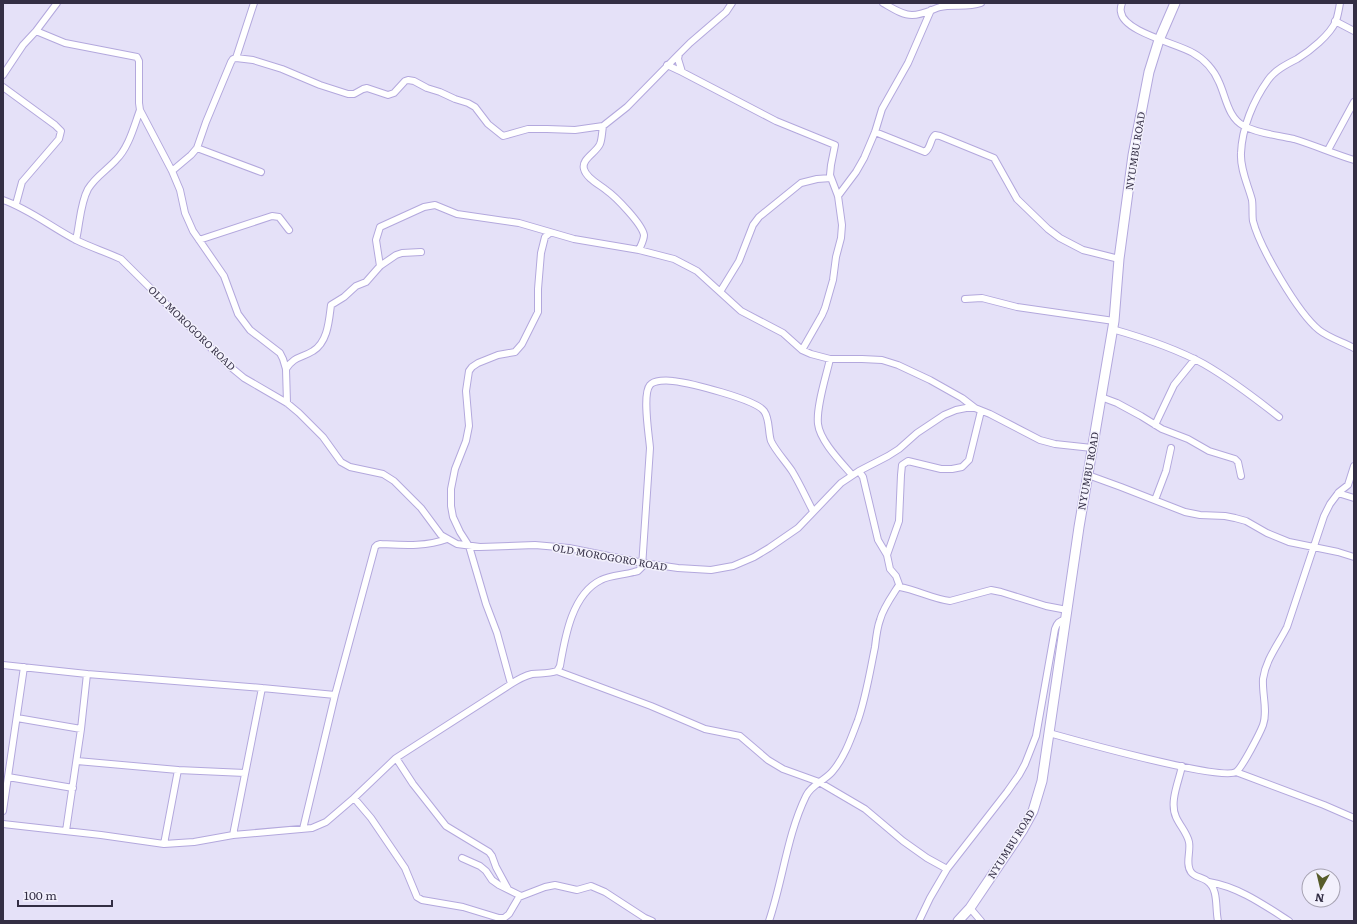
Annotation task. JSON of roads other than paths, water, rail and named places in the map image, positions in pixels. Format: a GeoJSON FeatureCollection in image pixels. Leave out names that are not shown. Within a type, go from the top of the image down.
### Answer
{"type":"FeatureCollection","features":[{"type":"Feature","properties":{"kind":"street"},"geometry":{"type":"LineString","coordinates":[[3,75],[23,45],[36,31],[57,3]]}},
{"type":"Feature","properties":{"kind":"street"},"geometry":{"type":"LineString","coordinates":[[172,171],[197,148],[231,62],[236,58],[254,3]]}},
{"type":"Feature","properties":{"kind":"street"},"geometry":{"type":"LineString","coordinates":[[236,58],[253,60],[282,69],[320,85],[350,94],[367,88],[388,95],[392,94],[405,81],[414,81],[427,88],[475,107],[488,124],[503,136],[528,130],[575,130],[603,126],[627,107],[679,54],[726,12],[732,3]]}},
{"type":"Feature","properties":{"kind":"street"},"geometry":{"type":"LineString","coordinates":[[883,3],[898,11],[911,15],[942,7],[968,6],[980,3]]}},
{"type":"Feature","properties":{"kind":"street"},"geometry":{"type":"LineString","coordinates":[[1122,3],[1121,12],[1124,18],[1137,28],[1159,40],[1192,52],[1207,63],[1218,80],[1232,116],[1244,127],[1294,139],[1354,160]]}},
{"type":"Feature","properties":{"kind":"street","name":"NYUMBU ROAD"},"geometry":{"type":"LineString","coordinates":[[958,921],[970,908],[1022,831],[1033,811],[1042,781],[1092,448],[1113,325],[1119,259],[1133,155],[1149,72],[1159,40],[1175,3]]}},
{"type":"Feature","properties":{"kind":"street"},"geometry":{"type":"LineString","coordinates":[[1340,3],[1335,21],[1328,33],[1312,49],[1275,72],[1263,87],[1244,127],[1241,155],[1245,181],[1252,201],[1253,220],[1260,240],[1291,295],[1319,330],[1354,348]]}},
{"type":"Feature","properties":{"kind":"street"},"geometry":{"type":"LineString","coordinates":[[838,196],[856,172],[864,158],[875,132],[882,109],[908,63],[931,10]]}},
{"type":"Feature","properties":{"kind":"street"},"geometry":{"type":"LineString","coordinates":[[1335,21],[1354,31]]}},
{"type":"Feature","properties":{"kind":"street"},"geometry":{"type":"LineString","coordinates":[[36,31],[65,43],[137,57],[139,61],[140,110],[172,171],[180,190],[185,213],[193,232],[224,276],[238,314],[250,330],[280,353],[286,369],[287,403]]}},
{"type":"Feature","properties":{"kind":"street"},"geometry":{"type":"LineString","coordinates":[[679,54],[678,59],[682,72]]}},
{"type":"Feature","properties":{"kind":"street"},"geometry":{"type":"LineString","coordinates":[[667,66],[682,72],[776,121],[806,134],[833,143],[835,147],[831,165],[831,178],[838,196],[842,225],[841,238],[836,257],[833,280],[822,315],[802,350]]}},
{"type":"Feature","properties":{"kind":"street"},"geometry":{"type":"LineString","coordinates":[[3,87],[55,125],[61,132],[59,139],[22,182],[18,192],[16,204]]}},
{"type":"Feature","properties":{"kind":"street"},"geometry":{"type":"LineString","coordinates":[[1328,150],[1354,102]]}},
{"type":"Feature","properties":{"kind":"street"},"geometry":{"type":"LineString","coordinates":[[76,240],[85,196],[89,187],[98,176],[117,160],[121,154],[128,141],[140,110]]}},
{"type":"Feature","properties":{"kind":"street"},"geometry":{"type":"LineString","coordinates":[[603,126],[600,144],[585,162],[583,168],[586,174],[626,208],[638,224],[644,234],[639,250]]}},
{"type":"Feature","properties":{"kind":"street"},"geometry":{"type":"LineString","coordinates":[[875,132],[925,152],[928,150],[933,137],[936,135],[994,158],[1017,199],[1048,229],[1083,250],[1119,259]]}},
{"type":"Feature","properties":{"kind":"street"},"geometry":{"type":"LineString","coordinates":[[197,148],[261,172]]}},
{"type":"Feature","properties":{"kind":"street"},"geometry":{"type":"LineString","coordinates":[[720,292],[739,261],[753,225],[759,217],[801,183],[817,179],[831,178]]}},
{"type":"Feature","properties":{"kind":"street","name":"OLD MOROGORO ROAD"},"geometry":{"type":"LineString","coordinates":[[3,200],[16,204],[76,240],[105,251],[121,260],[227,364],[244,378],[287,403],[299,413],[323,437],[341,462],[350,467],[383,474],[394,481],[421,508],[441,535],[457,544],[469,546],[535,545],[569,548],[643,563],[694,570],[711,570],[732,566],[754,557],[769,548],[798,528],[840,483],[899,449],[917,433],[944,415],[956,410],[975,408],[1040,440],[1055,444],[1092,448]]}},
{"type":"Feature","properties":{"kind":"street"},"geometry":{"type":"LineString","coordinates":[[380,266],[376,240],[380,227],[430,205],[440,206],[462,215],[532,226],[550,233],[588,242],[639,250],[674,259],[691,268],[703,276],[741,311],[783,334],[802,350],[830,359],[862,358],[882,360],[898,365],[935,382],[962,398],[975,408]]}},
{"type":"Feature","properties":{"kind":"street"},"geometry":{"type":"LineString","coordinates":[[199,240],[272,216],[279,217],[289,230]]}},
{"type":"Feature","properties":{"kind":"street"},"geometry":{"type":"LineString","coordinates":[[511,684],[497,633],[486,604],[469,546],[453,517],[451,506],[451,489],[455,469],[466,441],[469,426],[466,391],[469,371],[478,363],[515,352],[522,344],[526,334],[536,319],[538,312],[541,253],[545,237],[550,233]]}},
{"type":"Feature","properties":{"kind":"street"},"geometry":{"type":"LineString","coordinates":[[286,369],[293,360],[314,351],[319,345],[326,334],[331,306],[344,298],[356,286],[366,282],[380,266],[396,255],[402,253],[421,252]]}},
{"type":"Feature","properties":{"kind":"street"},"geometry":{"type":"LineString","coordinates":[[965,299],[982,298],[1017,307],[1113,325],[1162,344],[1203,363],[1248,392],[1279,416]]}},
{"type":"Feature","properties":{"kind":"street"},"geometry":{"type":"LineString","coordinates":[[830,359],[818,411],[818,424],[821,433],[832,450],[852,475]]}},
{"type":"Feature","properties":{"kind":"street"},"geometry":{"type":"LineString","coordinates":[[1155,425],[1174,385],[1195,359]]}},
{"type":"Feature","properties":{"kind":"street"},"geometry":{"type":"LineString","coordinates":[[3,824],[164,844],[194,842],[233,835],[312,828],[326,822],[396,758],[511,684],[533,674],[549,674],[557,671],[560,666],[564,641],[570,620],[584,594],[593,585],[602,580],[638,571],[642,567],[650,448],[646,412],[648,388],[650,384],[672,381],[738,397],[760,407],[767,415],[771,441],[792,471],[813,511]]}},
{"type":"Feature","properties":{"kind":"street"},"geometry":{"type":"LineString","coordinates":[[1101,397],[1117,403],[1155,425],[1188,439],[1209,451],[1235,459],[1238,462],[1241,476]]}},
{"type":"Feature","properties":{"kind":"street"},"geometry":{"type":"LineString","coordinates":[[887,556],[899,521],[902,465],[908,461],[941,469],[962,467],[969,460],[982,411]]}},
{"type":"Feature","properties":{"kind":"street"},"geometry":{"type":"LineString","coordinates":[[1155,500],[1166,471],[1171,448]]}},
{"type":"Feature","properties":{"kind":"street"},"geometry":{"type":"LineString","coordinates":[[1049,733],[1098,747],[1182,766],[1228,774],[1236,772],[1242,766],[1263,724],[1263,682],[1266,665],[1287,627],[1324,516],[1338,493],[1348,484],[1354,466]]}},
{"type":"Feature","properties":{"kind":"street"},"geometry":{"type":"LineString","coordinates":[[859,471],[863,477],[878,540],[887,556],[890,569],[896,576],[900,587],[912,589],[950,601],[979,592],[996,591],[1046,606],[1066,615],[1056,624],[1036,736],[1025,764],[1019,776],[947,868],[919,921]]}},
{"type":"Feature","properties":{"kind":"street"},"geometry":{"type":"LineString","coordinates":[[1088,475],[1185,512],[1235,518],[1246,521],[1267,533],[1289,542],[1314,546],[1354,557]]}},
{"type":"Feature","properties":{"kind":"street"},"geometry":{"type":"LineString","coordinates":[[1338,493],[1354,498]]}},
{"type":"Feature","properties":{"kind":"street"},"geometry":{"type":"LineString","coordinates":[[303,829],[335,695],[375,547],[380,544],[435,544],[448,539]]}},
{"type":"Feature","properties":{"kind":"street"},"geometry":{"type":"LineString","coordinates":[[769,921],[796,821],[806,795],[811,788],[831,773],[848,745],[858,718],[866,689],[880,619],[890,598],[899,585]]}},
{"type":"Feature","properties":{"kind":"street"},"geometry":{"type":"LineString","coordinates":[[3,665],[87,674],[335,695]]}},
{"type":"Feature","properties":{"kind":"street"},"geometry":{"type":"LineString","coordinates":[[3,811],[24,667]]}},
{"type":"Feature","properties":{"kind":"street"},"geometry":{"type":"LineString","coordinates":[[557,671],[650,706],[705,729],[740,736],[768,760],[783,769],[819,782],[865,809],[903,841],[927,858],[947,868]]}},
{"type":"Feature","properties":{"kind":"street"},"geometry":{"type":"LineString","coordinates":[[66,831],[77,761],[87,674]]}},
{"type":"Feature","properties":{"kind":"street"},"geometry":{"type":"LineString","coordinates":[[233,835],[244,773],[262,688]]}},
{"type":"Feature","properties":{"kind":"street"},"geometry":{"type":"LineString","coordinates":[[17,718],[81,729]]}},
{"type":"Feature","properties":{"kind":"street"},"geometry":{"type":"LineString","coordinates":[[396,758],[413,784],[446,826],[489,852],[508,889]]}},
{"type":"Feature","properties":{"kind":"street"},"geometry":{"type":"LineString","coordinates":[[77,761],[178,770],[244,773]]}},
{"type":"Feature","properties":{"kind":"street"},"geometry":{"type":"LineString","coordinates":[[1182,766],[1173,808],[1174,814],[1187,835],[1190,843],[1189,861],[1190,871],[1192,874],[1209,882],[1222,884],[1233,888],[1289,921]]}},
{"type":"Feature","properties":{"kind":"street"},"geometry":{"type":"LineString","coordinates":[[164,844],[178,770]]}},
{"type":"Feature","properties":{"kind":"street"},"geometry":{"type":"LineString","coordinates":[[1236,772],[1324,805],[1354,818]]}},
{"type":"Feature","properties":{"kind":"street"},"geometry":{"type":"LineString","coordinates":[[8,776],[73,788]]}},
{"type":"Feature","properties":{"kind":"street"},"geometry":{"type":"LineString","coordinates":[[354,798],[371,818],[397,856],[405,868],[417,896],[422,900],[464,907],[499,918],[504,918],[509,914],[519,897],[545,887],[555,885],[577,890],[591,886],[605,892],[652,921]]}},
{"type":"Feature","properties":{"kind":"street"},"geometry":{"type":"LineString","coordinates":[[462,858],[480,866],[486,871],[492,880],[521,896]]}},
{"type":"Feature","properties":{"kind":"street"},"geometry":{"type":"LineString","coordinates":[[1209,882],[1215,893],[1218,921]]}},
{"type":"Feature","properties":{"kind":"street"},"geometry":{"type":"LineString","coordinates":[[970,908],[980,921]]}}]}
